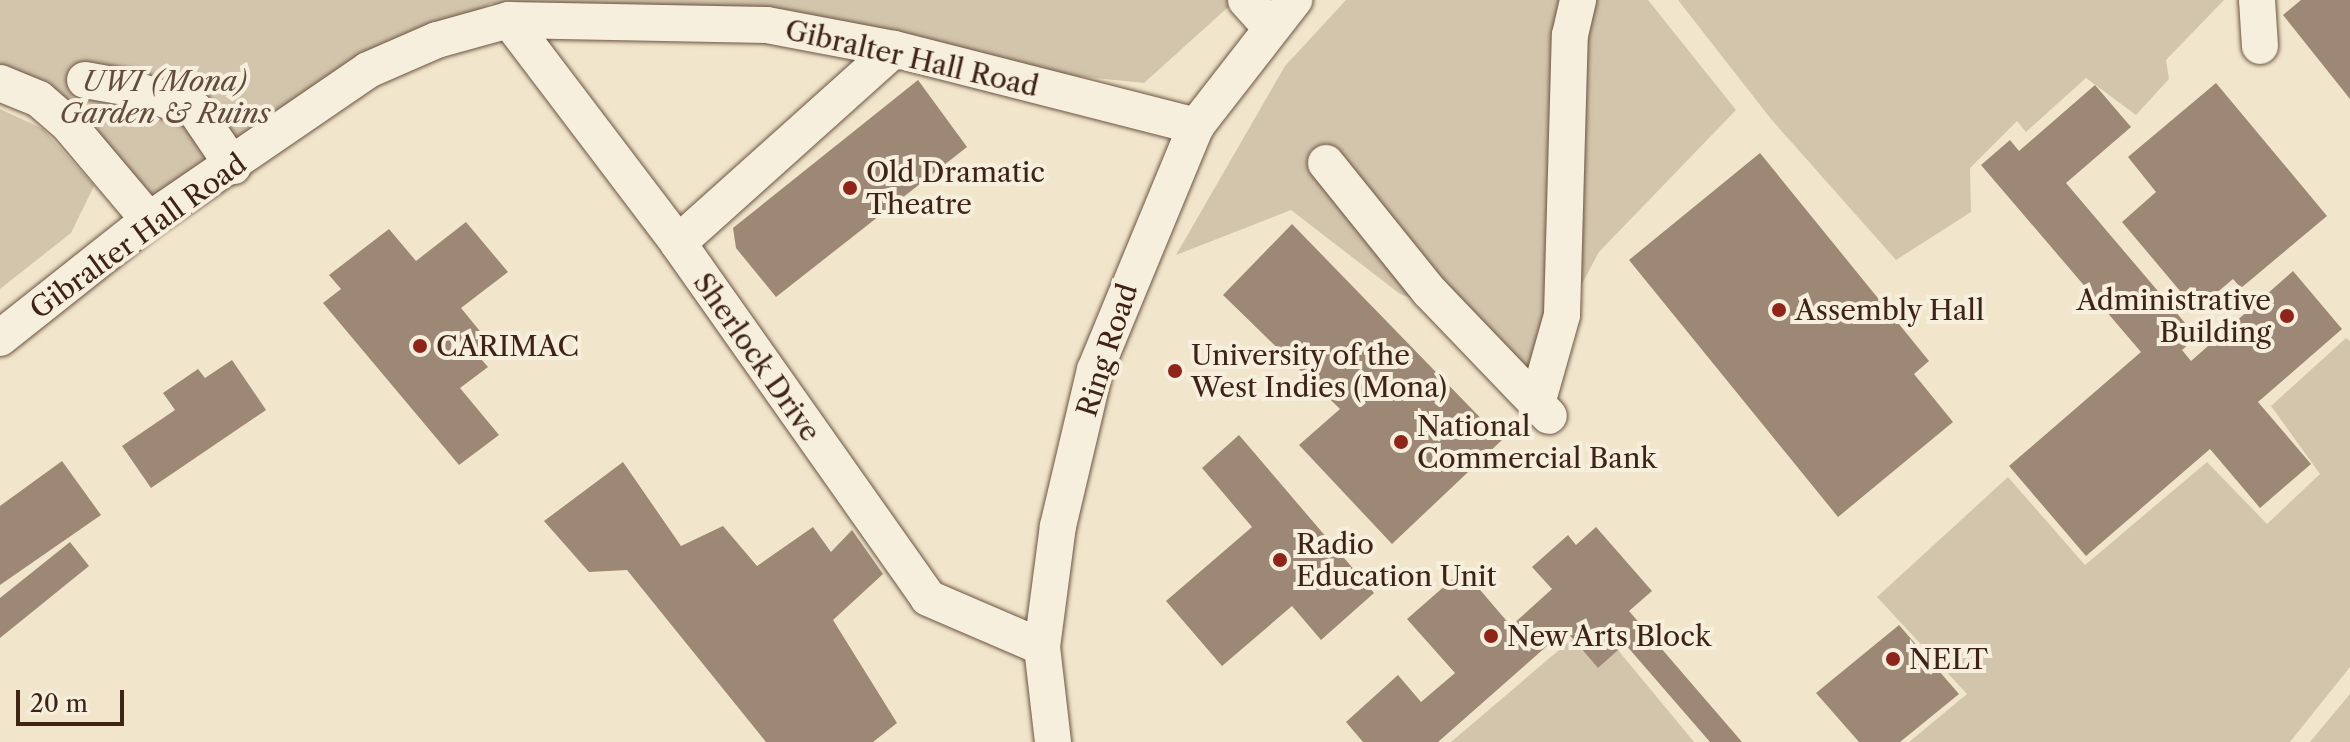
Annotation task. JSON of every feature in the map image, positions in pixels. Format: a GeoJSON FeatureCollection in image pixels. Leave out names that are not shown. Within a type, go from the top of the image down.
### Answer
{"type":"FeatureCollection","features":[{"type":"Feature","properties":{"kind":"street"},"geometry":{"type":"LineString","coordinates":[[1246,0],[1270,27]]}},
{"type":"Feature","properties":{"kind":"street","name":"Ring Road"},"geometry":{"type":"LineString","coordinates":[[1053,742],[1042,647],[1058,526],[1095,370],[1196,126],[1294,0]]}},
{"type":"Feature","properties":{"kind":"street"},"geometry":{"type":"LineString","coordinates":[[1326,163],[1429,291],[1544,408],[1562,315],[1570,35],[1578,0]]}},
{"type":"Feature","properties":{"kind":"street"},"geometry":{"type":"LineString","coordinates":[[2257,0],[2260,46]]}},
{"type":"Feature","properties":{"kind":"street","name":"Gibralter Hall Road"},"geometry":{"type":"LineString","coordinates":[[0,338],[149,220],[233,166],[368,70],[437,40],[509,20],[760,13],[1196,126]]}},
{"type":"Feature","properties":{"kind":"street","name":"Sherlock Drive"},"geometry":{"type":"LineString","coordinates":[[509,20],[678,243],[928,598],[1042,647]]}},
{"type":"Feature","properties":{"kind":"street"},"geometry":{"type":"LineString","coordinates":[[678,243],[894,49]]}},
{"type":"Feature","properties":{"kind":"street"},"geometry":{"type":"LineString","coordinates":[[85,80],[130,88],[195,110],[233,166]]}},
{"type":"Feature","properties":{"kind":"street"},"geometry":{"type":"LineString","coordinates":[[0,83],[39,99],[67,123],[149,220]]}},
{"type":"Feature","properties":{"kind":"green space","name":"UWI (Mona) Garden & Ruins"},"geometry":{"type":"Polygon","coordinates":[[[0,0],[1236,0],[1144,83],[725,40],[491,3],[149,220],[0,84],[0,0]]]}},
{"type":"Feature","properties":{"kind":"green space"},"geometry":{"type":"Polygon","coordinates":[[[1346,0],[1648,0],[1736,110],[1599,252],[1525,390],[1416,300],[1400,294],[1291,210],[1176,255],[1285,66],[1346,0]]]}},
{"type":"Feature","properties":{"kind":"green space"},"geometry":{"type":"Polygon","coordinates":[[[1678,0],[2224,0],[2166,60],[2169,79],[2136,115],[2086,78],[2026,132],[2017,121],[1970,168],[1971,212],[1896,260],[1771,119],[1678,0]]]}},
{"type":"Feature","properties":{"kind":"green space"},"geometry":{"type":"Polygon","coordinates":[[[0,109],[43,129],[94,186],[71,233],[0,289],[0,109]]]}},
{"type":"Feature","properties":{"kind":"green space"},"geometry":{"type":"Polygon","coordinates":[[[2346,338],[2350,341],[2350,667],[2290,742],[1909,742],[1967,694],[1877,597],[2008,477],[2085,565],[2207,462],[2267,524],[2320,474],[2271,406],[2346,338]]]}},
{"type":"Feature","properties":{"kind":"green space"},"geometry":{"type":"Polygon","coordinates":[[[1572,639],[1598,668],[1618,650],[1694,742],[1451,742],[1572,639]]]}},
{"type":"Feature","properties":{"kind":"green space"},"geometry":{"type":"Polygon","coordinates":[[[2350,694],[2350,742],[2310,742],[2350,694]]]}},
{"type":"Feature","properties":{"kind":"building"},"geometry":{"type":"Polygon","coordinates":[[[2301,0],[2350,0],[2350,99],[2283,15],[2301,0]]]}},
{"type":"Feature","properties":{"kind":"building","name":"Old Dramatic Theatre"},"geometry":{"type":"Polygon","coordinates":[[[918,80],[967,147],[776,297],[736,248],[733,228],[918,80]]]}},
{"type":"Feature","properties":{"kind":"building"},"geometry":{"type":"Polygon","coordinates":[[[2216,83],[2327,216],[2241,288],[2233,279],[2196,310],[2122,222],[2156,192],[2128,157],[2216,83]]]}},
{"type":"Feature","properties":{"kind":"building","name":"Administrative Building"},"geometry":{"type":"Polygon","coordinates":[[[2095,85],[2131,127],[2066,183],[2197,337],[2182,350],[2191,361],[2293,271],[2342,329],[2258,402],[2311,464],[2260,508],[2210,449],[2086,556],[2009,466],[2141,352],[1981,165],[2010,140],[2019,151],[2095,85]]]}},
{"type":"Feature","properties":{"kind":"building","name":"Assembly Hall"},"geometry":{"type":"Polygon","coordinates":[[[1760,153],[1929,361],[1914,374],[1953,422],[1838,517],[1629,260],[1760,153]]]}},
{"type":"Feature","properties":{"kind":"building","name":"CARIMAC"},"geometry":{"type":"Polygon","coordinates":[[[466,222],[508,272],[461,308],[488,341],[474,351],[488,367],[460,388],[499,435],[459,465],[323,303],[341,289],[329,275],[389,229],[416,261],[466,222]]]}},
{"type":"Feature","properties":{"kind":"building"},"geometry":{"type":"Polygon","coordinates":[[[1292,224],[1502,440],[1392,544],[1299,445],[1340,409],[1223,295],[1292,224]]]}},
{"type":"Feature","properties":{"kind":"building"},"geometry":{"type":"Polygon","coordinates":[[[232,360],[266,410],[151,488],[122,446],[175,410],[163,393],[198,369],[205,378],[232,360]]]}},
{"type":"Feature","properties":{"kind":"building","name":"Radio Education Unit"},"geometry":{"type":"Polygon","coordinates":[[[1239,435],[1374,593],[1321,640],[1292,606],[1222,666],[1166,601],[1252,527],[1202,468],[1239,435]]]}},
{"type":"Feature","properties":{"kind":"building"},"geometry":{"type":"Polygon","coordinates":[[[62,461],[101,515],[0,585],[0,506],[62,461]]]}},
{"type":"Feature","properties":{"kind":"building"},"geometry":{"type":"Polygon","coordinates":[[[623,462],[681,546],[723,526],[757,566],[813,527],[831,552],[852,530],[883,574],[833,620],[897,723],[873,742],[766,742],[627,570],[589,572],[544,521],[623,462]]]}},
{"type":"Feature","properties":{"kind":"building","name":"New Arts Block"},"geometry":{"type":"Polygon","coordinates":[[[1596,527],[1652,591],[1629,611],[1742,742],[1710,742],[1625,644],[1598,668],[1565,630],[1438,742],[1363,742],[1346,722],[1398,675],[1421,702],[1455,673],[1407,619],[1463,570],[1511,626],[1552,589],[1532,567],[1568,535],[1576,545],[1596,527]]]}},
{"type":"Feature","properties":{"kind":"building"},"geometry":{"type":"Polygon","coordinates":[[[70,542],[89,566],[0,638],[0,598],[70,542]]]}},
{"type":"Feature","properties":{"kind":"building","name":"NELT"},"geometry":{"type":"Polygon","coordinates":[[[1899,625],[1959,694],[1900,742],[1859,742],[1816,693],[1899,625]]]}},
{"type":"Feature","properties":{"kind":"place","name":"Old Dramatic Theatre"},"geometry":{"type":"Point","coordinates":[850,188]}},
{"type":"Feature","properties":{"kind":"place","name":"Assembly Hall"},"geometry":{"type":"Point","coordinates":[1779,310]}},
{"type":"Feature","properties":{"kind":"place","name":"Administrative Building"},"geometry":{"type":"Point","coordinates":[2287,316]}},
{"type":"Feature","properties":{"kind":"place","name":"CARIMAC"},"geometry":{"type":"Point","coordinates":[420,346]}},
{"type":"Feature","properties":{"kind":"place","name":"University of the West Indies (Mona)"},"geometry":{"type":"Point","coordinates":[1175,371]}},
{"type":"Feature","properties":{"kind":"place","name":"National Commercial Bank"},"geometry":{"type":"Point","coordinates":[1401,442]}},
{"type":"Feature","properties":{"kind":"place","name":"Radio Education Unit"},"geometry":{"type":"Point","coordinates":[1280,560]}},
{"type":"Feature","properties":{"kind":"place","name":"New Arts Block"},"geometry":{"type":"Point","coordinates":[1491,636]}},
{"type":"Feature","properties":{"kind":"place","name":"NELT"},"geometry":{"type":"Point","coordinates":[1893,659]}}]}
